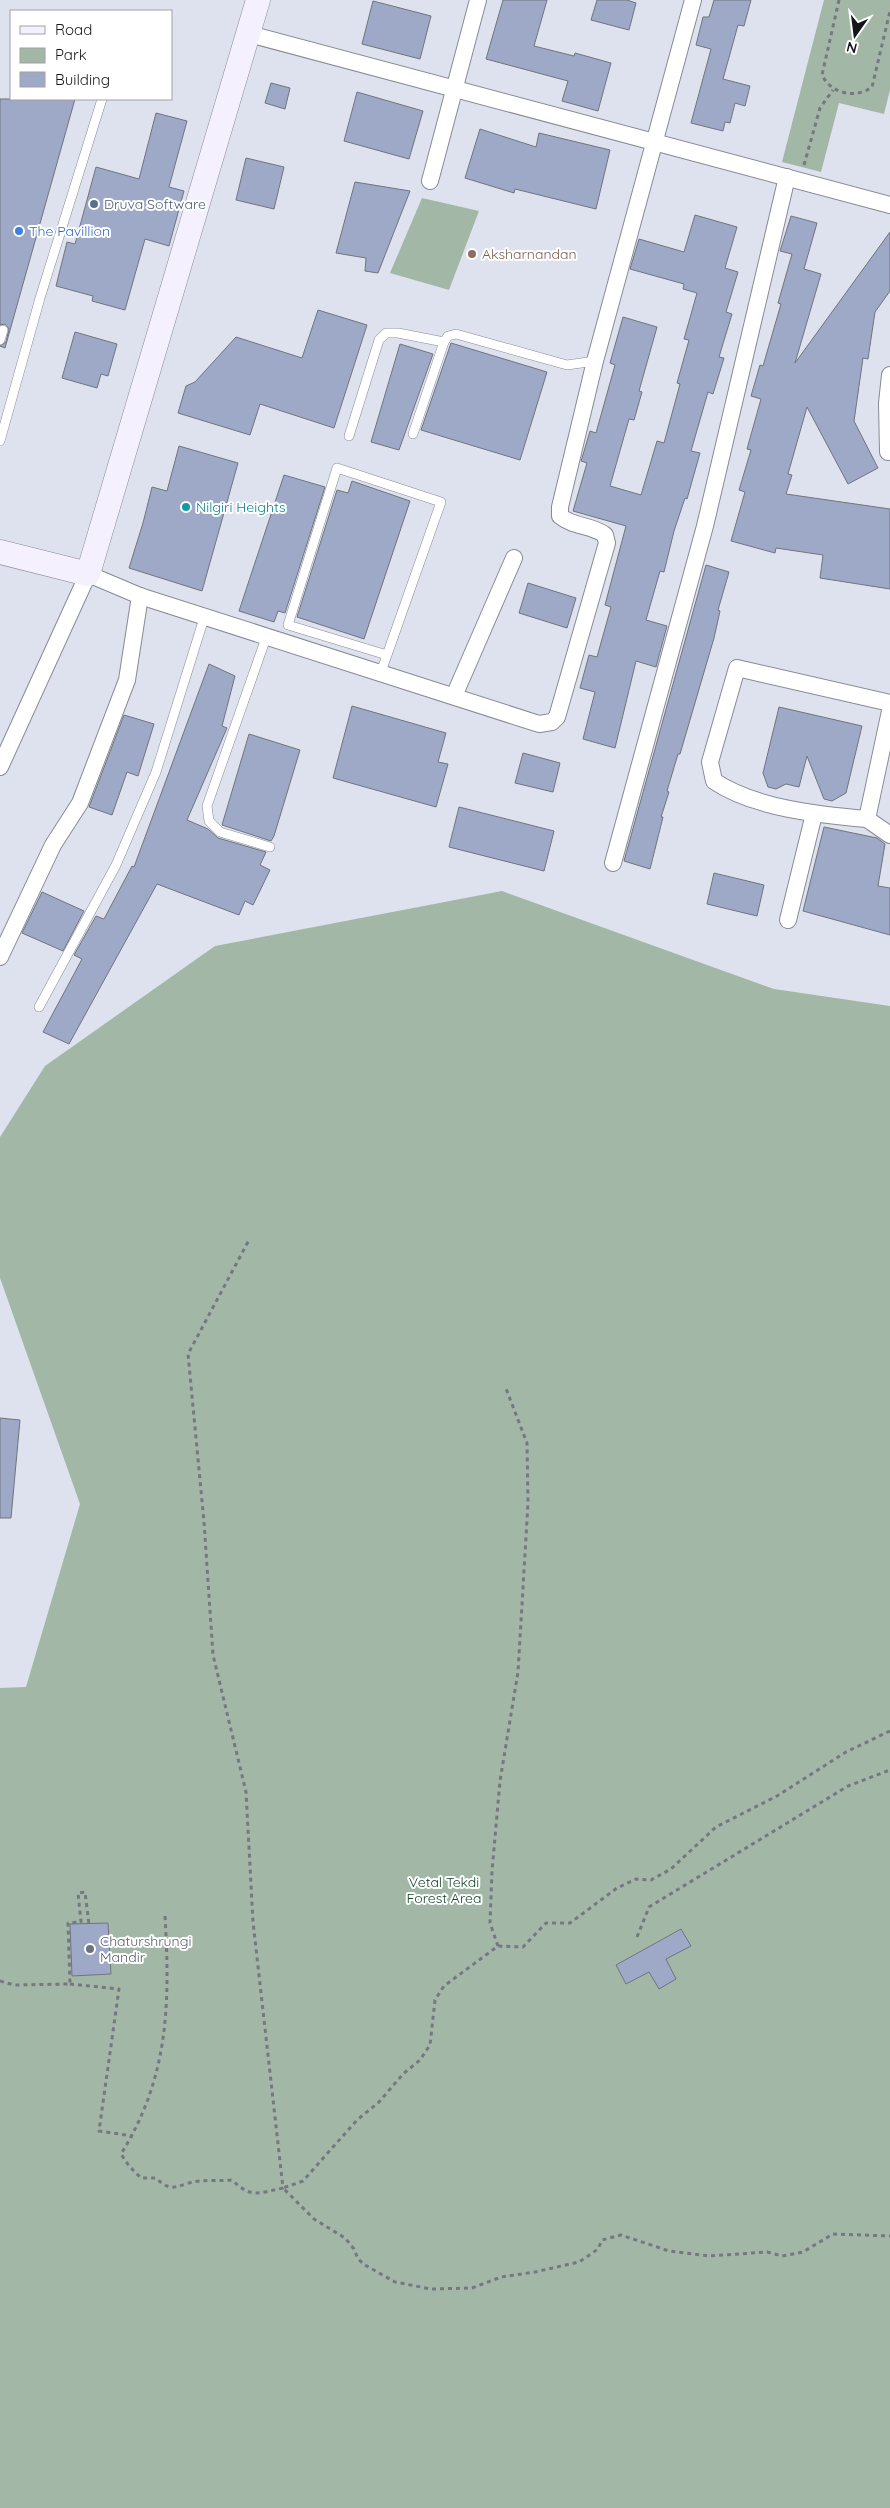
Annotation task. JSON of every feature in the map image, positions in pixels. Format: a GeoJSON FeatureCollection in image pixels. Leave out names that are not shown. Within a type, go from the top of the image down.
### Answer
{"type":"FeatureCollection","features":[{"type":"Feature","properties":{"kind":"street"},"geometry":{"type":"LineString","coordinates":[[0,767],[88,574],[258,0]]}},
{"type":"Feature","properties":{"kind":"street"},"geometry":{"type":"LineString","coordinates":[[430,181],[453,88],[478,0]]}},
{"type":"Feature","properties":{"kind":"street"},"geometry":{"type":"LineString","coordinates":[[0,552],[88,574],[140,596],[205,615],[539,724],[552,722],[557,717],[607,543],[605,535],[598,530],[566,521],[560,516],[560,507],[595,361],[692,0]]}},
{"type":"Feature","properties":{"kind":"street"},"geometry":{"type":"LineString","coordinates":[[249,34],[890,205]]}},
{"type":"Feature","properties":{"kind":"street"},"geometry":{"type":"LineString","coordinates":[[613,863],[705,526],[793,179]]}},
{"type":"Feature","properties":{"kind":"street"},"geometry":{"type":"LineString","coordinates":[[888,452],[887,403],[890,375]]}},
{"type":"Feature","properties":{"kind":"street"},"geometry":{"type":"LineString","coordinates":[[454,696],[514,558]]}},
{"type":"Feature","properties":{"kind":"street"},"geometry":{"type":"LineString","coordinates":[[0,957],[53,845],[83,795],[126,680],[140,596]]}},
{"type":"Feature","properties":{"kind":"street"},"geometry":{"type":"LineString","coordinates":[[890,703],[737,668],[710,762],[714,781],[732,794],[814,814],[867,819],[890,835]]}},
{"type":"Feature","properties":{"kind":"street"},"geometry":{"type":"LineString","coordinates":[[867,819],[888,735],[890,711]]}},
{"type":"Feature","properties":{"kind":"street"},"geometry":{"type":"LineString","coordinates":[[788,920],[814,814]]}},
{"type":"Feature","properties":{"kind":"lane"},"geometry":{"type":"LineString","coordinates":[[0,442],[40,298],[102,100]]}},
{"type":"Feature","properties":{"kind":"lane"},"geometry":{"type":"LineString","coordinates":[[0,340],[3,330]]}},
{"type":"Feature","properties":{"kind":"lane"},"geometry":{"type":"LineString","coordinates":[[349,436],[379,340],[386,333],[398,333],[444,342]]}},
{"type":"Feature","properties":{"kind":"lane"},"geometry":{"type":"LineString","coordinates":[[413,434],[444,342],[448,336],[456,334],[567,365],[595,361]]}},
{"type":"Feature","properties":{"kind":"lane"},"geometry":{"type":"LineString","coordinates":[[381,672],[387,655],[441,502],[338,468],[288,625],[387,655]]}},
{"type":"Feature","properties":{"kind":"lane"},"geometry":{"type":"LineString","coordinates":[[39,1006],[116,865],[149,789],[205,615]]}},
{"type":"Feature","properties":{"kind":"lane"},"geometry":{"type":"LineString","coordinates":[[267,635],[207,806],[209,821],[220,832],[270,847]]}},
{"type":"Feature","properties":{"kind":"path"},"geometry":{"type":"LineString","coordinates":[[839,0],[823,68],[825,82],[833,90],[860,93],[872,87],[890,11]]}},
{"type":"Feature","properties":{"kind":"path"},"geometry":{"type":"LineString","coordinates":[[793,179],[820,108],[833,90]]}},
{"type":"Feature","properties":{"kind":"path"},"geometry":{"type":"LineString","coordinates":[[249,1240],[188,1354],[204,1522],[213,1655],[246,1792],[253,1922],[283,2188],[314,2219],[345,2238],[354,2249],[358,2259],[365,2265],[395,2282],[431,2289],[472,2288],[500,2276],[535,2272],[579,2262],[598,2249],[602,2240],[622,2235],[669,2251],[709,2256],[767,2252],[782,2256],[789,2255],[803,2252],[833,2234],[890,2236]]}},
{"type":"Feature","properties":{"kind":"path"},"geometry":{"type":"LineString","coordinates":[[498,1946],[490,1923],[492,1871],[500,1781],[518,1672],[528,1503],[527,1443],[505,1386]]}},
{"type":"Feature","properties":{"kind":"path"},"geometry":{"type":"LineString","coordinates":[[165,1916],[167,2018],[157,2076],[132,2136],[122,2154],[129,2166],[141,2178],[156,2178],[162,2184],[177,2189],[198,2181],[232,2180],[244,2192],[255,2194],[283,2188],[303,2181],[357,2120],[379,2102],[402,2074],[420,2060],[430,2045],[435,2000],[444,1986],[498,1946],[523,1947],[546,1923],[570,1923],[594,1903],[636,1878],[651,1880],[671,1869],[716,1827],[816,1774],[846,1752],[890,1731]]}},
{"type":"Feature","properties":{"kind":"path"},"geometry":{"type":"LineString","coordinates":[[636,1937],[649,1907],[848,1786],[890,1770]]}},
{"type":"Feature","properties":{"kind":"path"},"geometry":{"type":"LineString","coordinates":[[70,1984],[68,1923],[81,1922],[78,1893],[85,1892],[89,1924]]}},
{"type":"Feature","properties":{"kind":"path"},"geometry":{"type":"LineString","coordinates":[[0,1981],[14,1985],[70,1984],[119,1989],[99,2130],[132,2136]]}},
{"type":"Feature","properties":{"kind":"green space"},"geometry":{"type":"Polygon","coordinates":[[[824,0],[890,0],[890,90],[884,114],[839,103],[821,172],[782,162],[824,0]]]}},
{"type":"Feature","properties":{"kind":"green space"},"geometry":{"type":"Polygon","coordinates":[[[422,198],[479,211],[449,290],[390,273],[422,198]]]}},
{"type":"Feature","properties":{"kind":"green space","name":"Vetal Tekdi Forest Area"},"geometry":{"type":"Polygon","coordinates":[[[502,891],[774,989],[890,1006],[890,2508],[0,2508],[0,1688],[26,1687],[80,1504],[0,1278],[0,1137],[45,1066],[215,946],[502,891]]]}},
{"type":"Feature","properties":{"kind":"building"},"geometry":{"type":"Polygon","coordinates":[[[503,0],[547,0],[534,46],[574,56],[575,53],[611,63],[598,111],[562,101],[568,81],[486,59],[503,0]]]}},
{"type":"Feature","properties":{"kind":"building"},"geometry":{"type":"Polygon","coordinates":[[[597,0],[627,0],[636,3],[629,30],[591,20],[597,0]]]}},
{"type":"Feature","properties":{"kind":"building"},"geometry":{"type":"Polygon","coordinates":[[[714,0],[751,0],[744,26],[738,25],[723,79],[750,86],[745,106],[735,103],[730,123],[725,122],[723,131],[691,123],[711,49],[696,45],[703,17],[709,17],[714,0]]]}},
{"type":"Feature","properties":{"kind":"building"},"geometry":{"type":"Polygon","coordinates":[[[373,1],[431,16],[420,59],[362,44],[373,1]]]}},
{"type":"Feature","properties":{"kind":"building"},"geometry":{"type":"Polygon","coordinates":[[[271,83],[290,88],[285,109],[265,103],[271,83]]]}},
{"type":"Feature","properties":{"kind":"building"},"geometry":{"type":"Polygon","coordinates":[[[357,92],[423,111],[409,159],[344,141],[357,92]]]}},
{"type":"Feature","properties":{"kind":"building","name":"The Pavillion"},"geometry":{"type":"Polygon","coordinates":[[[0,99],[75,100],[5,348],[0,346],[6,342],[9,329],[5,324],[0,325],[0,99]]]}},
{"type":"Feature","properties":{"kind":"building"},"geometry":{"type":"Polygon","coordinates":[[[156,113],[187,121],[169,187],[184,191],[169,246],[145,239],[125,310],[92,301],[93,296],[56,286],[67,242],[75,244],[96,167],[139,179],[156,113]]]}},
{"type":"Feature","properties":{"kind":"building"},"geometry":{"type":"Polygon","coordinates":[[[480,129],[536,147],[539,133],[610,150],[596,209],[515,189],[514,193],[465,178],[480,129]]]}},
{"type":"Feature","properties":{"kind":"building"},"geometry":{"type":"Polygon","coordinates":[[[246,158],[284,167],[274,209],[236,200],[246,158]]]}},
{"type":"Feature","properties":{"kind":"building"},"geometry":{"type":"Polygon","coordinates":[[[355,182],[410,191],[378,273],[365,271],[366,258],[336,253],[355,182]]]}},
{"type":"Feature","properties":{"kind":"building"},"geometry":{"type":"Polygon","coordinates":[[[695,215],[737,227],[725,268],[738,272],[726,312],[732,314],[719,357],[724,358],[713,394],[708,392],[691,451],[700,453],[687,499],[685,498],[674,531],[664,572],[660,571],[646,620],[667,626],[656,667],[636,661],[615,748],[583,739],[595,692],[580,688],[589,655],[597,657],[611,607],[605,605],[626,526],[573,511],[587,463],[581,461],[590,431],[596,433],[615,365],[610,363],[623,317],[657,327],[639,391],[642,392],[634,420],[629,419],[610,486],[641,495],[657,441],[664,443],[680,384],[677,383],[689,340],[684,339],[697,293],[683,289],[684,284],[630,269],[639,239],[684,252],[695,215]]]}},
{"type":"Feature","properties":{"kind":"building"},"geometry":{"type":"Polygon","coordinates":[[[791,216],[817,223],[804,269],[821,274],[795,363],[890,232],[890,291],[875,312],[868,359],[863,358],[854,421],[878,468],[848,484],[807,407],[788,474],[792,475],[786,494],[890,509],[890,589],[820,578],[823,555],[776,548],[775,553],[731,541],[745,492],[739,490],[751,450],[747,449],[761,399],[751,396],[760,365],[763,366],[781,304],[778,303],[792,254],[780,251],[791,216]]]}},
{"type":"Feature","properties":{"kind":"building"},"geometry":{"type":"Polygon","coordinates":[[[318,310],[367,325],[334,428],[260,404],[250,435],[178,413],[186,386],[195,382],[236,337],[302,358],[318,310]]]}},
{"type":"Feature","properties":{"kind":"building"},"geometry":{"type":"Polygon","coordinates":[[[75,332],[117,344],[108,376],[101,374],[97,388],[62,378],[75,332]]]}},
{"type":"Feature","properties":{"kind":"building"},"geometry":{"type":"Polygon","coordinates":[[[451,343],[547,372],[520,460],[421,430],[451,343]]]}},
{"type":"Feature","properties":{"kind":"building"},"geometry":{"type":"Polygon","coordinates":[[[400,344],[433,354],[399,450],[371,442],[400,344]]]}},
{"type":"Feature","properties":{"kind":"building","name":"Nilgiri Heights"},"geometry":{"type":"Polygon","coordinates":[[[179,446],[238,463],[202,591],[129,568],[152,487],[167,491],[179,446]]]}},
{"type":"Feature","properties":{"kind":"building"},"geometry":{"type":"Polygon","coordinates":[[[284,475],[325,487],[285,613],[278,611],[274,622],[239,611],[284,475]]]}},
{"type":"Feature","properties":{"kind":"building"},"geometry":{"type":"Polygon","coordinates":[[[352,481],[410,501],[364,639],[297,617],[337,490],[348,493],[352,481]]]}},
{"type":"Feature","properties":{"kind":"building"},"geometry":{"type":"Polygon","coordinates":[[[706,565],[729,572],[718,610],[720,611],[714,638],[680,754],[678,754],[667,791],[669,792],[661,817],[663,817],[650,869],[624,861],[706,565]]]}},
{"type":"Feature","properties":{"kind":"building"},"geometry":{"type":"Polygon","coordinates":[[[528,583],[576,598],[567,628],[519,613],[528,583]]]}},
{"type":"Feature","properties":{"kind":"building"},"geometry":{"type":"Polygon","coordinates":[[[209,664],[235,676],[222,726],[227,728],[187,820],[208,829],[218,838],[266,852],[260,865],[270,870],[253,905],[245,901],[239,915],[157,884],[69,1044],[43,1032],[82,959],[74,955],[96,916],[104,919],[132,866],[134,867],[209,664]]]}},
{"type":"Feature","properties":{"kind":"building"},"geometry":{"type":"Polygon","coordinates":[[[352,706],[446,733],[438,762],[448,764],[436,807],[333,778],[352,706]]]}},
{"type":"Feature","properties":{"kind":"building"},"geometry":{"type":"Polygon","coordinates":[[[779,707],[862,726],[846,793],[832,801],[824,799],[807,756],[799,787],[786,784],[776,789],[768,787],[763,773],[779,707]]]}},
{"type":"Feature","properties":{"kind":"building"},"geometry":{"type":"Polygon","coordinates":[[[124,715],[154,724],[138,776],[127,772],[112,815],[89,807],[124,715]]]}},
{"type":"Feature","properties":{"kind":"building"},"geometry":{"type":"Polygon","coordinates":[[[249,734],[300,750],[271,841],[222,825],[249,734]]]}},
{"type":"Feature","properties":{"kind":"building"},"geometry":{"type":"Polygon","coordinates":[[[523,753],[560,763],[553,792],[515,783],[523,753]]]}},
{"type":"Feature","properties":{"kind":"building"},"geometry":{"type":"Polygon","coordinates":[[[459,807],[554,831],[544,871],[449,847],[459,807]]]}},
{"type":"Feature","properties":{"kind":"building"},"geometry":{"type":"Polygon","coordinates":[[[824,827],[877,838],[885,844],[878,886],[890,888],[890,935],[803,911],[824,827]]]}},
{"type":"Feature","properties":{"kind":"building"},"geometry":{"type":"Polygon","coordinates":[[[714,873],[764,885],[757,916],[707,904],[714,873]]]}},
{"type":"Feature","properties":{"kind":"building"},"geometry":{"type":"Polygon","coordinates":[[[42,892],[84,911],[63,951],[22,933],[42,892]]]}},
{"type":"Feature","properties":{"kind":"building"},"geometry":{"type":"Polygon","coordinates":[[[0,1418],[20,1420],[11,1518],[0,1518],[0,1418]]]}},
{"type":"Feature","properties":{"kind":"building","name":"Chaturshrungi Mandir"},"geometry":{"type":"Polygon","coordinates":[[[108,1923],[111,1974],[72,1976],[70,1924],[108,1923]]]}},
{"type":"Feature","properties":{"kind":"building"},"geometry":{"type":"Polygon","coordinates":[[[681,1929],[691,1946],[666,1959],[676,1979],[659,1989],[649,1972],[626,1984],[616,1965],[681,1929]]]}},
{"type":"Feature","properties":{"kind":"place","name":"Druva Software"},"geometry":{"type":"Point","coordinates":[94,204]}},
{"type":"Feature","properties":{"kind":"place","name":"The Pavillion"},"geometry":{"type":"Point","coordinates":[19,231]}},
{"type":"Feature","properties":{"kind":"place","name":"Aksharnandan"},"geometry":{"type":"Point","coordinates":[472,254]}},
{"type":"Feature","properties":{"kind":"place","name":"Nilgiri Heights"},"geometry":{"type":"Point","coordinates":[186,507]}},
{"type":"Feature","properties":{"kind":"place","name":"Chaturshrungi Mandir"},"geometry":{"type":"Point","coordinates":[90,1949]}}]}
